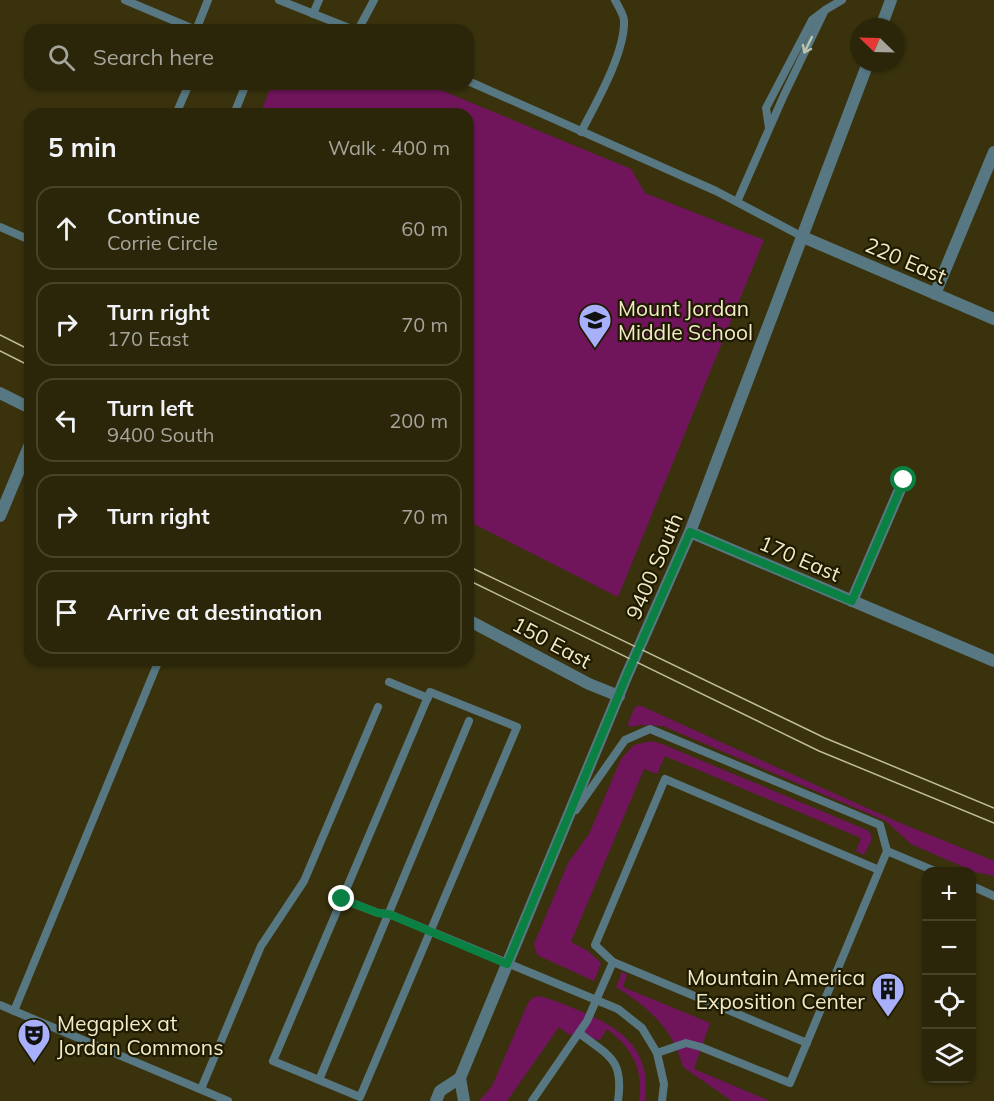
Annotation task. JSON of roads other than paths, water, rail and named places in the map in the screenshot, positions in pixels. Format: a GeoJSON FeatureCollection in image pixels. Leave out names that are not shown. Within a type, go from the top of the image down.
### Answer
{"type":"FeatureCollection","features":[{"type":"Feature","properties":{"kind":"street"},"geometry":{"type":"LineString","coordinates":[[883,18],[887,1]]}},
{"type":"Feature","properties":{"kind":"street","name":"9400 South"},"geometry":{"type":"LineString","coordinates":[[436,1101],[440,1091],[460,1078],[690,532],[865,72]]}},
{"type":"Feature","properties":{"kind":"street"},"geometry":{"type":"LineString","coordinates":[[935,294],[994,152]]}},
{"type":"Feature","properties":{"kind":"street","name":"220 East"},"geometry":{"type":"LineString","coordinates":[[803,237],[994,319]]}},
{"type":"Feature","properties":{"kind":"street"},"geometry":{"type":"LineString","coordinates":[[0,393],[24,405]]}},
{"type":"Feature","properties":{"kind":"street"},"geometry":{"type":"LineString","coordinates":[[0,516],[24,458]]}},
{"type":"Feature","properties":{"kind":"street"},"geometry":{"type":"LineString","coordinates":[[852,601],[904,480]]}},
{"type":"Feature","properties":{"kind":"street","name":"170 East"},"geometry":{"type":"LineString","coordinates":[[690,532],[994,661]]}},
{"type":"Feature","properties":{"kind":"street","name":"150 East"},"geometry":{"type":"LineString","coordinates":[[474,623],[589,684],[619,696]]}},
{"type":"Feature","properties":{"kind":"street"},"geometry":{"type":"LineString","coordinates":[[460,1078],[464,1101]]}},
{"type":"Feature","properties":{"kind":"lane"},"geometry":{"type":"LineString","coordinates":[[125,0],[182,24]]}},
{"type":"Feature","properties":{"kind":"lane"},"geometry":{"type":"LineString","coordinates":[[198,24],[208,0]]}},
{"type":"Feature","properties":{"kind":"lane"},"geometry":{"type":"LineString","coordinates":[[279,0],[340,24]]}},
{"type":"Feature","properties":{"kind":"lane"},"geometry":{"type":"LineString","coordinates":[[313,14],[319,0]]}},
{"type":"Feature","properties":{"kind":"lane"},"geometry":{"type":"LineString","coordinates":[[360,24],[374,0]]}},
{"type":"Feature","properties":{"kind":"lane"},"geometry":{"type":"LineString","coordinates":[[581,132],[604,86],[620,45],[624,20],[615,0]]}},
{"type":"Feature","properties":{"kind":"lane"},"geometry":{"type":"LineString","coordinates":[[737,202],[825,10],[842,0]]}},
{"type":"Feature","properties":{"kind":"lane"},"geometry":{"type":"LineString","coordinates":[[474,84],[716,191],[803,237]]}},
{"type":"Feature","properties":{"kind":"lane"},"geometry":{"type":"LineString","coordinates":[[179,108],[186,90]]}},
{"type":"Feature","properties":{"kind":"lane"},"geometry":{"type":"LineString","coordinates":[[236,108],[244,90]]}},
{"type":"Feature","properties":{"kind":"lane"},"geometry":{"type":"LineString","coordinates":[[0,227],[24,237]]}},
{"type":"Feature","properties":{"kind":"lane"},"geometry":{"type":"LineString","coordinates":[[14,1011],[157,666]]}},
{"type":"Feature","properties":{"kind":"lane"},"geometry":{"type":"LineString","coordinates":[[390,682],[428,698]]}},
{"type":"Feature","properties":{"kind":"lane"},"geometry":{"type":"LineString","coordinates":[[430,692],[517,727],[360,1097],[273,1061],[428,698],[430,692]]}},
{"type":"Feature","properties":{"kind":"lane"},"geometry":{"type":"LineString","coordinates":[[201,1089],[261,946],[304,881],[378,707]]}},
{"type":"Feature","properties":{"kind":"lane"},"geometry":{"type":"LineString","coordinates":[[319,1080],[470,721]]}},
{"type":"Feature","properties":{"kind":"lane"},"geometry":{"type":"LineString","coordinates":[[565,825],[625,740],[650,729],[880,825],[887,851],[790,1083],[686,1043],[657,1053]]}},
{"type":"Feature","properties":{"kind":"lane"},"geometry":{"type":"LineString","coordinates":[[807,1043],[613,962],[595,945],[665,779],[879,870]]}},
{"type":"Feature","properties":{"kind":"lane"},"geometry":{"type":"LineString","coordinates":[[887,851],[925,867]]}},
{"type":"Feature","properties":{"kind":"lane"},"geometry":{"type":"LineString","coordinates":[[976,888],[994,896]]}},
{"type":"Feature","properties":{"kind":"lane"},"geometry":{"type":"LineString","coordinates":[[342,899],[378,913],[389,914],[618,1009],[642,1028],[657,1053],[664,1084],[662,1101]]}},
{"type":"Feature","properties":{"kind":"lane"},"geometry":{"type":"LineString","coordinates":[[532,1101],[587,1021],[613,962]]}},
{"type":"Feature","properties":{"kind":"lane"},"geometry":{"type":"LineString","coordinates":[[0,1005],[228,1101]]}},
{"type":"Feature","properties":{"kind":"lane"},"geometry":{"type":"LineString","coordinates":[[579,1033],[612,1058],[621,1081],[618,1101]]}},
{"type":"Feature","properties":{"kind":"tram line"},"geometry":{"type":"LineString","coordinates":[[0,335],[24,347]]}},
{"type":"Feature","properties":{"kind":"tram line"},"geometry":{"type":"LineString","coordinates":[[0,351],[24,363]]}},
{"type":"Feature","properties":{"kind":"tram line"},"geometry":{"type":"LineString","coordinates":[[474,569],[825,738],[994,808]]}},
{"type":"Feature","properties":{"kind":"tram line"},"geometry":{"type":"LineString","coordinates":[[474,583],[819,751],[994,823]]}},
{"type":"Feature","properties":{"kind":"place","name":"Mount Jordan Middle School"},"geometry":{"type":"Point","coordinates":[595,349]}},
{"type":"Feature","properties":{"kind":"place","name":"Mountain America Exposition Center"},"geometry":{"type":"Point","coordinates":[888,1018]}},
{"type":"Feature","properties":{"kind":"place","name":"Megaplex at Jordan Commons"},"geometry":{"type":"Point","coordinates":[34,1064]}}]}
